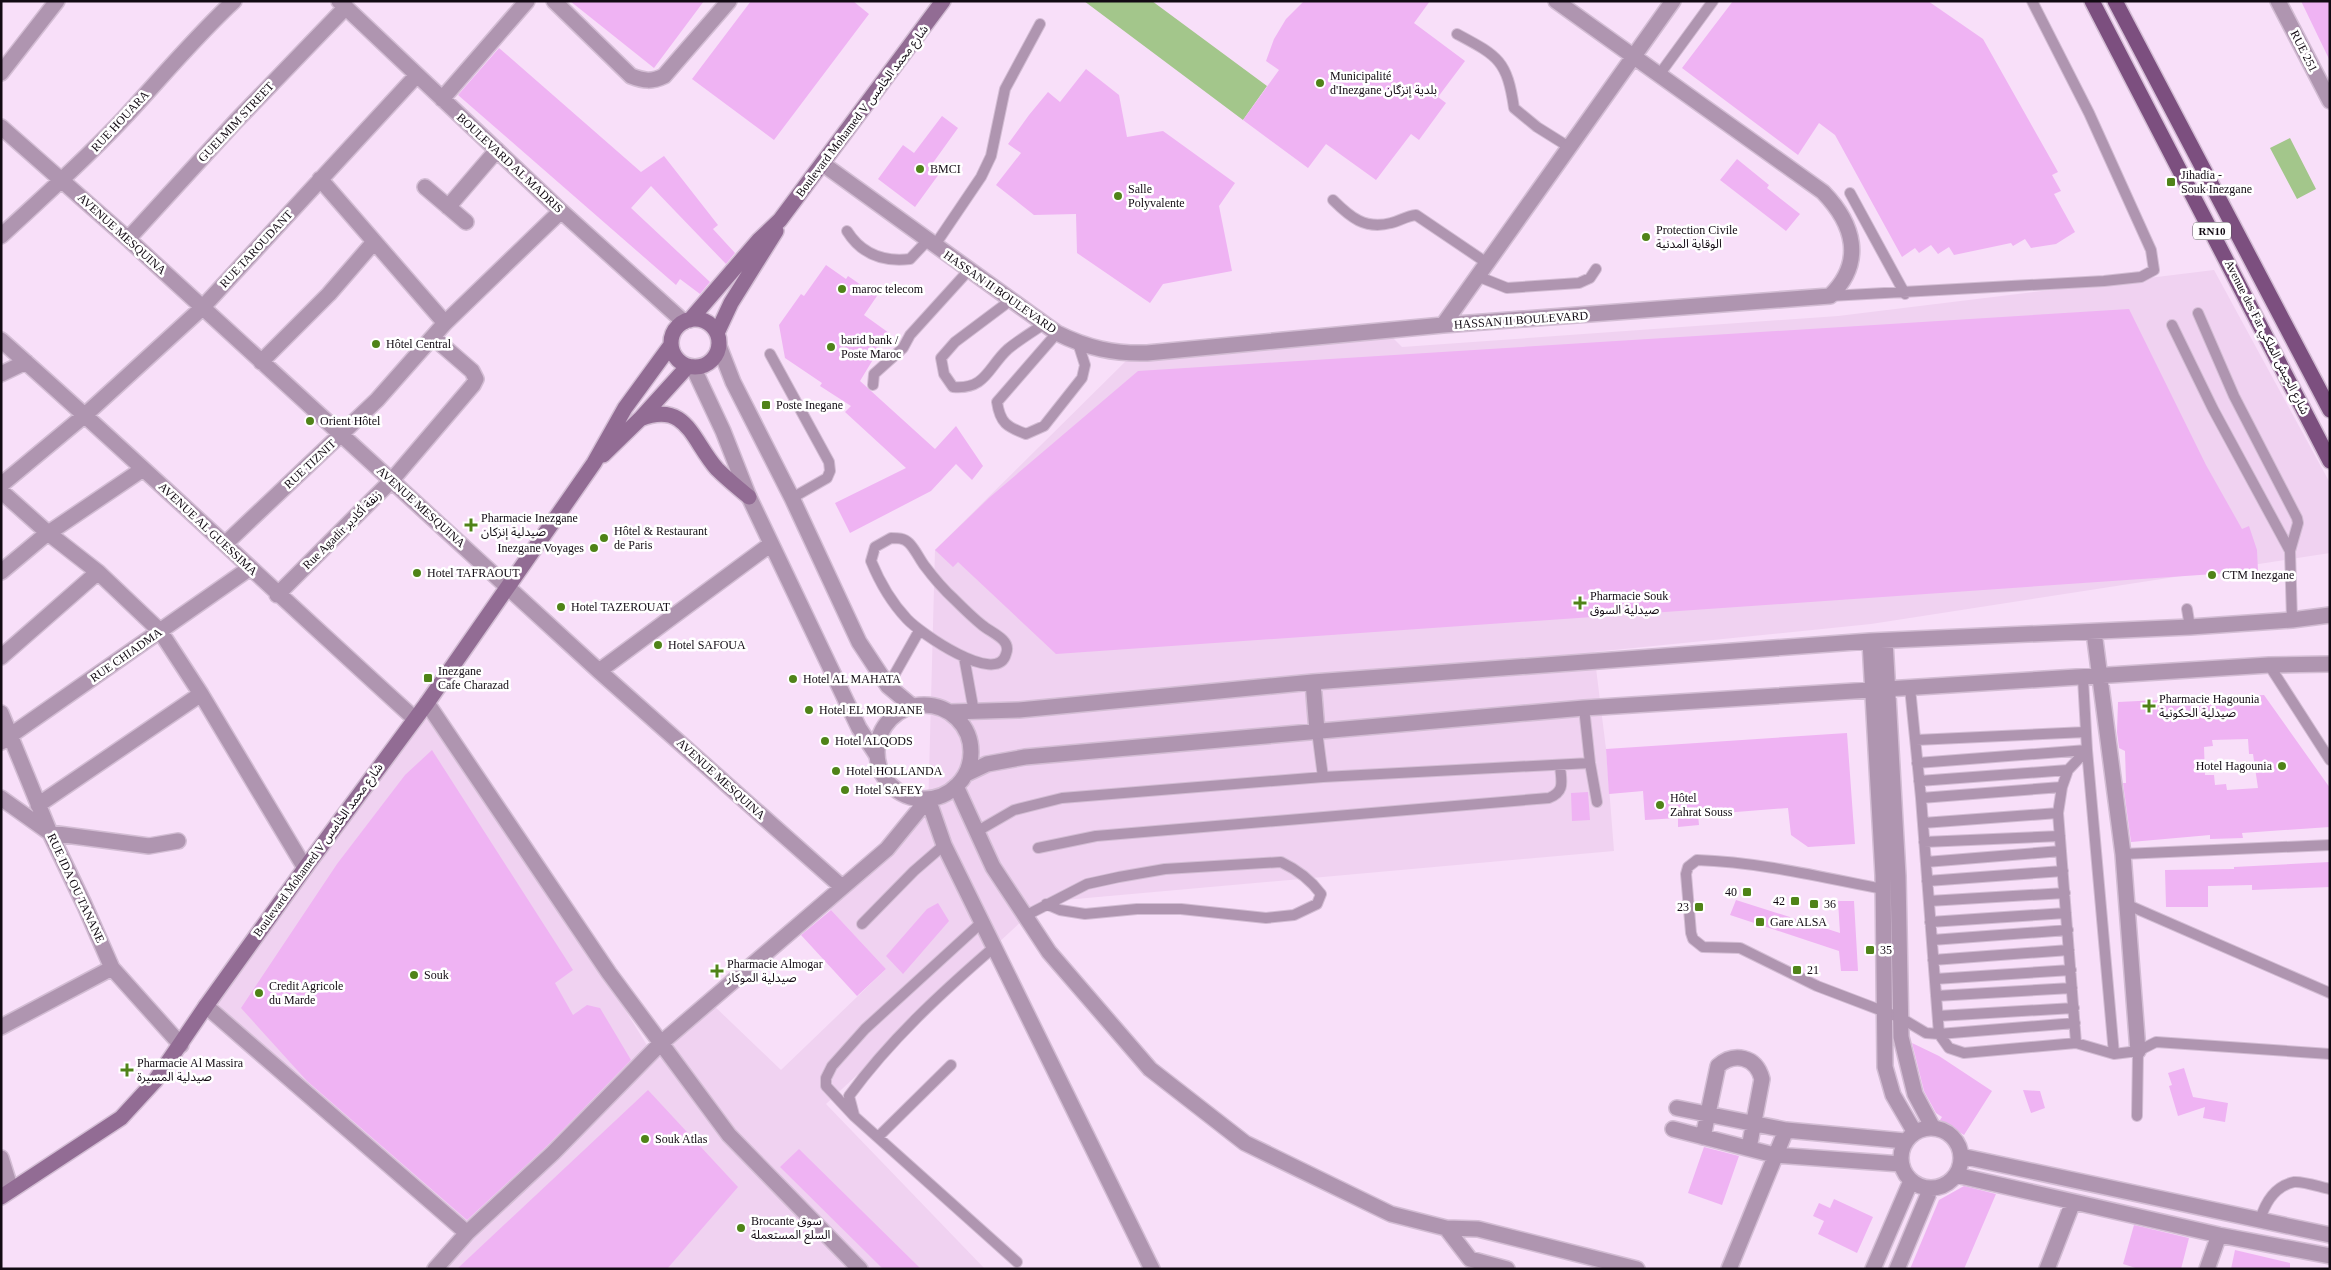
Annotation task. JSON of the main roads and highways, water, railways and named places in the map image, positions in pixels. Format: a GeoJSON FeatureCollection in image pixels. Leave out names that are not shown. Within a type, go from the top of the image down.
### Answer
{"type":"FeatureCollection","features":[{"type":"Feature","properties":{"kind":"main road","name":"Avenue des Far شارع الجيش الملكي"},"geometry":{"type":"LineString","coordinates":[[2092,1],[2330,461]]}},
{"type":"Feature","properties":{"kind":"main road","name":"Avenue des Far شارع الجيش الملكي"},"geometry":{"type":"LineString","coordinates":[[2115,1],[2330,410]]}},
{"type":"Feature","properties":{"kind":"place","name":"Municipalité d'Inezgane بلدية إنزگان"},"geometry":{"type":"Point","coordinates":[1320,83]}},
{"type":"Feature","properties":{"kind":"place","name":"BMCI"},"geometry":{"type":"Point","coordinates":[920,169]}},
{"type":"Feature","properties":{"kind":"place","name":"Jihadia - Souk Inezgane"},"geometry":{"type":"Point","coordinates":[2171,182]}},
{"type":"Feature","properties":{"kind":"place","name":"Salle Polyvalente"},"geometry":{"type":"Point","coordinates":[1118,196]}},
{"type":"Feature","properties":{"kind":"place","name":"Protection Civile الوقاية المدنية"},"geometry":{"type":"Point","coordinates":[1646,237]}},
{"type":"Feature","properties":{"kind":"place","name":"maroc telecom"},"geometry":{"type":"Point","coordinates":[842,289]}},
{"type":"Feature","properties":{"kind":"place","name":"Hôtel Central"},"geometry":{"type":"Point","coordinates":[376,344]}},
{"type":"Feature","properties":{"kind":"place","name":"barid bank / Poste Maroc"},"geometry":{"type":"Point","coordinates":[831,347]}},
{"type":"Feature","properties":{"kind":"place","name":"Poste Inegane"},"geometry":{"type":"Point","coordinates":[766,405]}},
{"type":"Feature","properties":{"kind":"place","name":"Orient Hôtel"},"geometry":{"type":"Point","coordinates":[310,421]}},
{"type":"Feature","properties":{"kind":"place","name":"Pharmacie Inezgane صيدلية إنزكان"},"geometry":{"type":"Point","coordinates":[471,525]}},
{"type":"Feature","properties":{"kind":"place","name":"Hôtel & Restaurant de Paris"},"geometry":{"type":"Point","coordinates":[604,538]}},
{"type":"Feature","properties":{"kind":"place","name":"Inezgane Voyages"},"geometry":{"type":"Point","coordinates":[594,548]}},
{"type":"Feature","properties":{"kind":"place","name":"Hotel TAFRAOUT"},"geometry":{"type":"Point","coordinates":[417,573]}},
{"type":"Feature","properties":{"kind":"place","name":"CTM Inezgane"},"geometry":{"type":"Point","coordinates":[2212,575]}},
{"type":"Feature","properties":{"kind":"place","name":"Pharmacie Souk صيدلية السوق"},"geometry":{"type":"Point","coordinates":[1580,603]}},
{"type":"Feature","properties":{"kind":"place","name":"Hotel TAZEROUAT"},"geometry":{"type":"Point","coordinates":[561,607]}},
{"type":"Feature","properties":{"kind":"place","name":"Hotel SAFOUA"},"geometry":{"type":"Point","coordinates":[658,645]}},
{"type":"Feature","properties":{"kind":"place","name":"Inezgane Cafe Charazad"},"geometry":{"type":"Point","coordinates":[428,678]}},
{"type":"Feature","properties":{"kind":"place","name":"Hotel AL MAHATA"},"geometry":{"type":"Point","coordinates":[793,679]}},
{"type":"Feature","properties":{"kind":"place","name":"Pharmacie Hagounia صيدلية الحكونية"},"geometry":{"type":"Point","coordinates":[2149,706]}},
{"type":"Feature","properties":{"kind":"place","name":"Hotel EL MORJANE"},"geometry":{"type":"Point","coordinates":[809,710]}},
{"type":"Feature","properties":{"kind":"place","name":"Hotel ALQODS"},"geometry":{"type":"Point","coordinates":[825,741]}},
{"type":"Feature","properties":{"kind":"place","name":"Hotel Hagounia"},"geometry":{"type":"Point","coordinates":[2282,766]}},
{"type":"Feature","properties":{"kind":"place","name":"Hotel HOLLANDA"},"geometry":{"type":"Point","coordinates":[836,771]}},
{"type":"Feature","properties":{"kind":"place","name":"Hotel SAFEY"},"geometry":{"type":"Point","coordinates":[845,790]}},
{"type":"Feature","properties":{"kind":"place","name":"Hôtel Zahrat Souss"},"geometry":{"type":"Point","coordinates":[1660,805]}},
{"type":"Feature","properties":{"kind":"place","name":"40"},"geometry":{"type":"Point","coordinates":[1747,892]}},
{"type":"Feature","properties":{"kind":"place","name":"42"},"geometry":{"type":"Point","coordinates":[1795,901]}},
{"type":"Feature","properties":{"kind":"place","name":"36"},"geometry":{"type":"Point","coordinates":[1814,904]}},
{"type":"Feature","properties":{"kind":"place","name":"23"},"geometry":{"type":"Point","coordinates":[1699,907]}},
{"type":"Feature","properties":{"kind":"place","name":"Gare ALSA"},"geometry":{"type":"Point","coordinates":[1760,922]}},
{"type":"Feature","properties":{"kind":"place","name":"35"},"geometry":{"type":"Point","coordinates":[1870,950]}},
{"type":"Feature","properties":{"kind":"place","name":"21"},"geometry":{"type":"Point","coordinates":[1797,970]}},
{"type":"Feature","properties":{"kind":"place","name":"Pharmacie Almogar صيدلية الموكار"},"geometry":{"type":"Point","coordinates":[717,971]}},
{"type":"Feature","properties":{"kind":"place","name":"Souk"},"geometry":{"type":"Point","coordinates":[414,975]}},
{"type":"Feature","properties":{"kind":"place","name":"Credit Agricole du Marde"},"geometry":{"type":"Point","coordinates":[259,993]}},
{"type":"Feature","properties":{"kind":"place","name":"Pharmacie Al Massira صيدلية المسيرة"},"geometry":{"type":"Point","coordinates":[127,1070]}},
{"type":"Feature","properties":{"kind":"place","name":"Souk Atlas"},"geometry":{"type":"Point","coordinates":[645,1139]}},
{"type":"Feature","properties":{"kind":"place","name":"Brocante سوق السلع المستعملة"},"geometry":{"type":"Point","coordinates":[741,1228]}}]}
